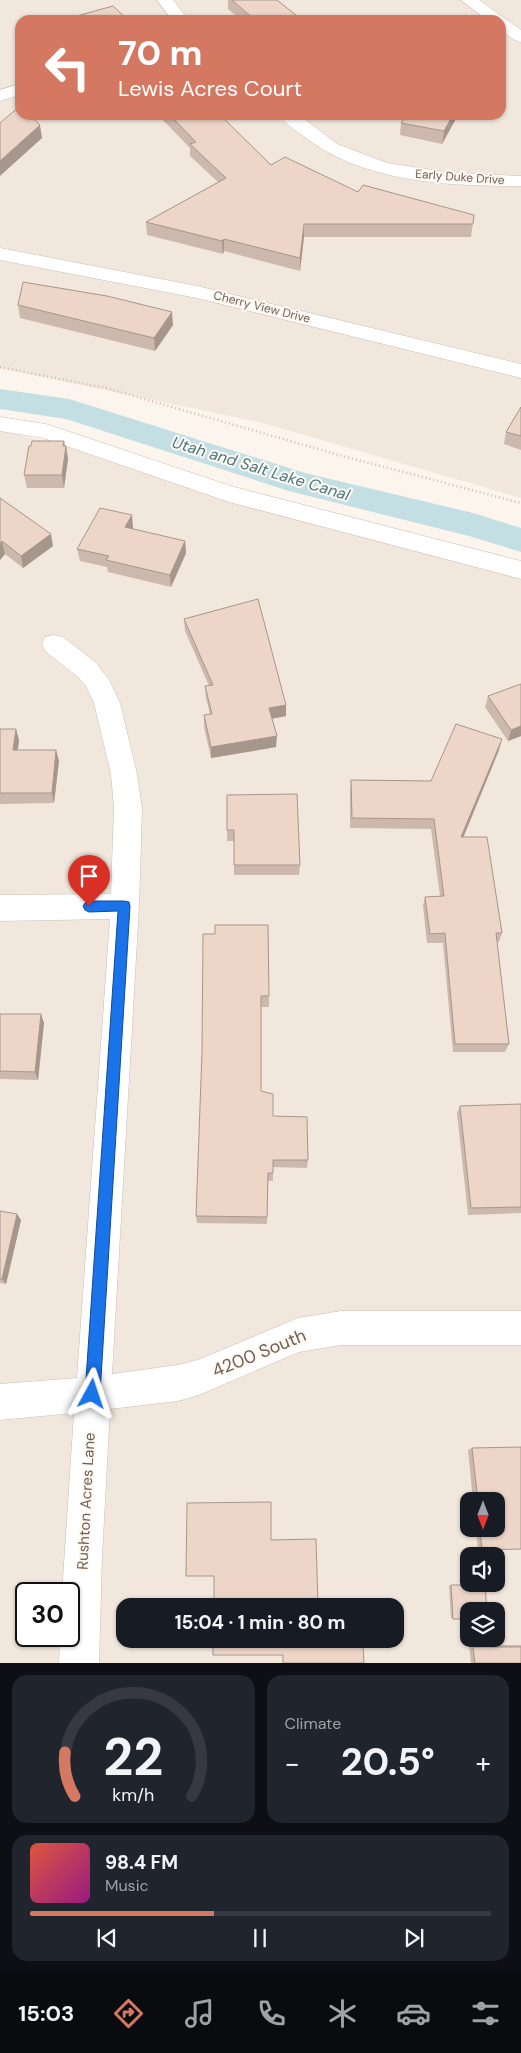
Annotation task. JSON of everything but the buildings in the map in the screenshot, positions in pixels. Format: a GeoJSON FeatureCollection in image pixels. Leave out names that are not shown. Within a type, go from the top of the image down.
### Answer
{"type":"FeatureCollection","features":[{"type":"Feature","properties":{"kind":"street"},"geometry":{"type":"LineString","coordinates":[[165,0],[176,15]]}},
{"type":"Feature","properties":{"kind":"street"},"geometry":{"type":"LineString","coordinates":[[469,0],[490,15]]}},
{"type":"Feature","properties":{"kind":"street"},"geometry":{"type":"LineString","coordinates":[[506,26],[521,37]]}},
{"type":"Feature","properties":{"kind":"street"},"geometry":{"type":"LineString","coordinates":[[0,96],[15,91]]}},
{"type":"Feature","properties":{"kind":"street","name":"Early Duke Drive"},"geometry":{"type":"LineString","coordinates":[[294,120],[310,134],[337,150],[370,163],[408,173],[445,178],[521,181]]}},
{"type":"Feature","properties":{"kind":"street","name":"Cherry View Drive"},"geometry":{"type":"LineString","coordinates":[[0,254],[78,267],[232,299],[521,371]]}},
{"type":"Feature","properties":{"kind":"street"},"geometry":{"type":"LineString","coordinates":[[0,424],[46,431],[229,494],[521,570]]}},
{"type":"Feature","properties":{"kind":"street","name":"Rushton Acres Lane"},"geometry":{"type":"LineString","coordinates":[[54,644],[87,670],[96,680],[107,703],[124,774],[128,808],[124,906],[92,1394],[79,1663]]}},
{"type":"Feature","properties":{"kind":"street"},"geometry":{"type":"LineString","coordinates":[[0,908],[124,906]]}},
{"type":"Feature","properties":{"kind":"street","name":"4200 South"},"geometry":{"type":"LineString","coordinates":[[0,1402],[92,1394],[178,1383],[199,1377],[278,1342],[320,1330],[521,1328]]}},
{"type":"Feature","properties":{"kind":"path"},"geometry":{"type":"LineString","coordinates":[[0,367],[37,372],[122,390],[279,438],[521,503]]}},
{"type":"Feature","properties":{"kind":"shaded area"},"geometry":{"type":"Polygon","coordinates":[[[0,0],[521,0],[521,498],[263,423],[0,368],[0,0]]]}},
{"type":"Feature","properties":{"kind":"shaded area"},"geometry":{"type":"Polygon","coordinates":[[[0,430],[289,502],[521,577],[521,1663],[0,1663],[0,430]]]}},
{"type":"Feature","properties":{"kind":"waterway","name":"Utah and Salt Lake Canal"},"geometry":{"type":"LineString","coordinates":[[0,399],[69,409],[301,483],[473,525],[521,540]]}},
{"type":"Feature","properties":{"kind":"route"},"geometry":{"type":"LineString","coordinates":[[89,906],[124,906],[92,1394]]}}]}
